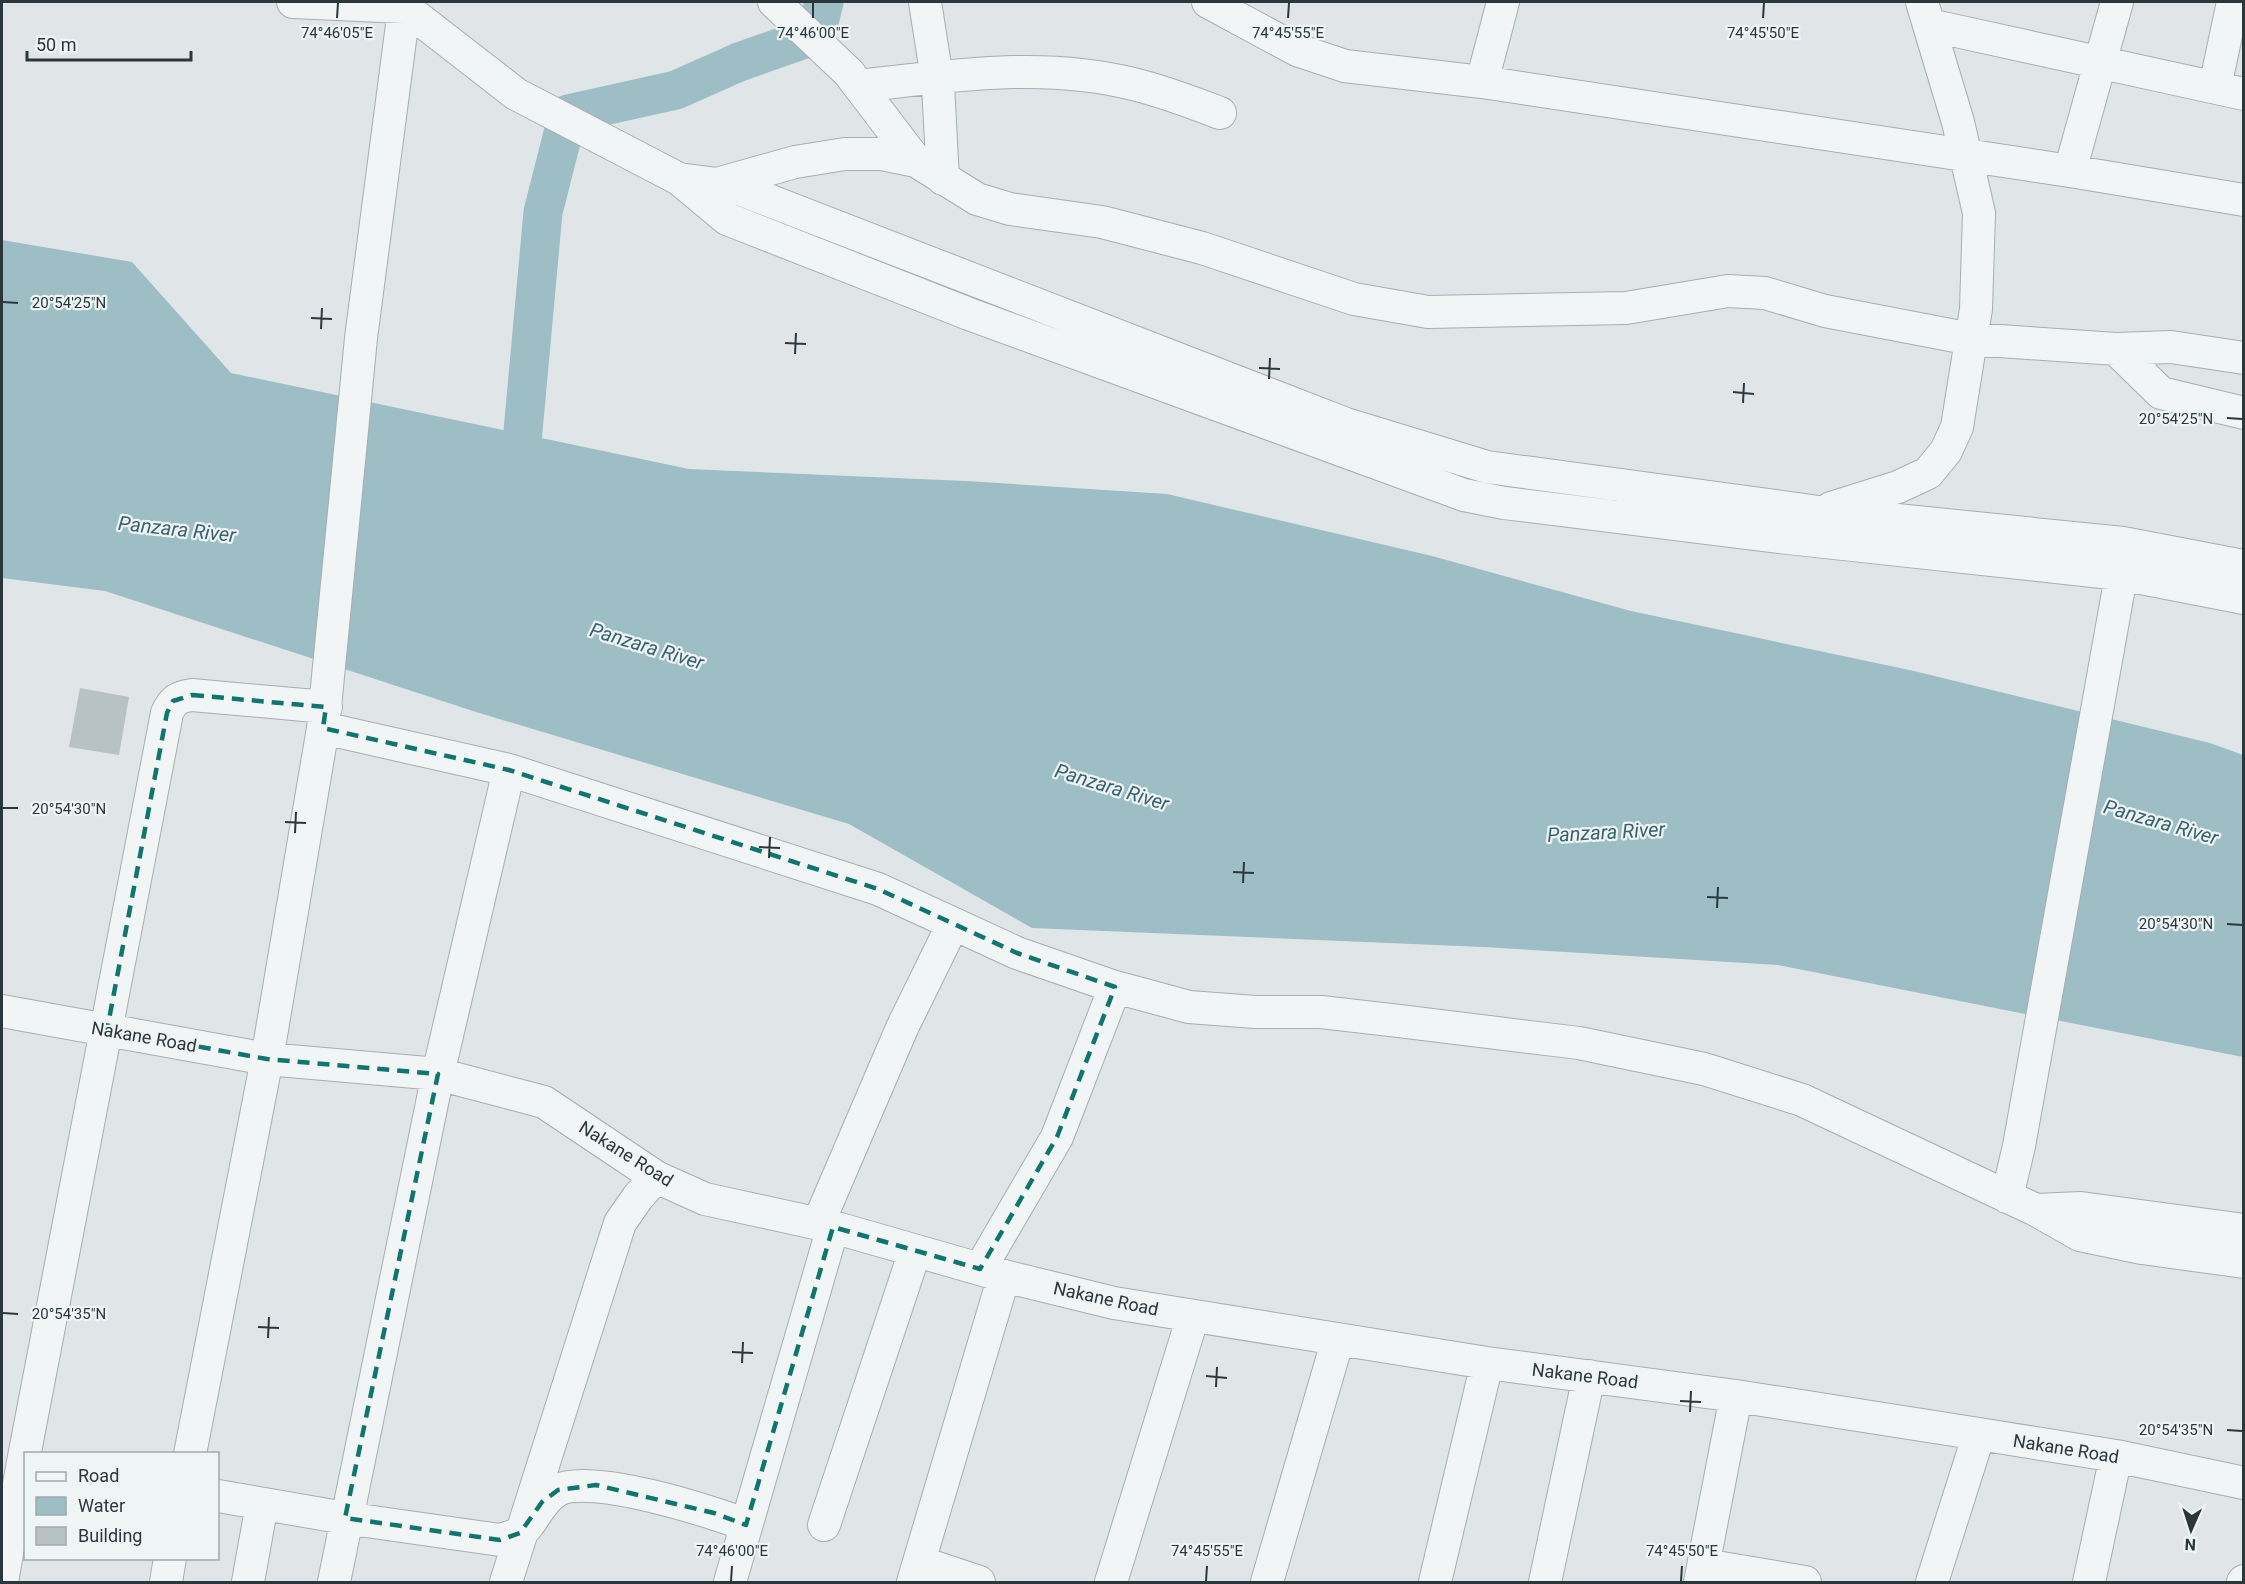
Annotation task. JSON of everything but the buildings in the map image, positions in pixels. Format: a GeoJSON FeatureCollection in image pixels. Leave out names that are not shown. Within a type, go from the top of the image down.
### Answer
{"type":"FeatureCollection","features":[{"type":"Feature","properties":{"kind":"street"},"geometry":{"type":"LineString","coordinates":[[293,2],[405,4],[516,94],[679,179],[727,219],[969,314],[1464,495],[1504,503],[1817,526],[2123,543],[2244,566]]}},
{"type":"Feature","properties":{"kind":"street"},"geometry":{"type":"LineString","coordinates":[[774,2],[854,80],[916,161],[977,199],[1010,209],[1102,222],[1202,248],[1354,299],[1428,312],[1626,308],[1737,292],[1766,293],[1882,324],[1971,339],[2116,349],[2171,347],[2244,358]]}},
{"type":"Feature","properties":{"kind":"street"},"geometry":{"type":"LineString","coordinates":[[925,2],[937,77],[943,179]]}},
{"type":"Feature","properties":{"kind":"street"},"geometry":{"type":"LineString","coordinates":[[1208,2],[1297,50],[1345,66],[1482,82],[2070,171],[2244,200]]}},
{"type":"Feature","properties":{"kind":"street"},"geometry":{"type":"LineString","coordinates":[[1482,82],[1503,2]]}},
{"type":"Feature","properties":{"kind":"street"},"geometry":{"type":"LineString","coordinates":[[2070,171],[2117,2]]}},
{"type":"Feature","properties":{"kind":"street"},"geometry":{"type":"LineString","coordinates":[[1926,13],[2101,63],[2229,90],[2233,2]]}},
{"type":"Feature","properties":{"kind":"street"},"geometry":{"type":"LineString","coordinates":[[190,1452],[267,1059],[326,705],[361,338],[405,4]]}},
{"type":"Feature","properties":{"kind":"street"},"geometry":{"type":"LineString","coordinates":[[1817,526],[1929,473],[1946,451],[1957,427],[1976,309],[1979,213],[1966,155],[1926,13]]}},
{"type":"Feature","properties":{"kind":"street"},"geometry":{"type":"LineString","coordinates":[[854,80],[1039,72],[1086,75],[1132,84],[1220,113]]}},
{"type":"Feature","properties":{"kind":"street"},"geometry":{"type":"LineString","coordinates":[[717,184],[795,162],[845,153],[882,154],[916,161]]}},
{"type":"Feature","properties":{"kind":"street"},"geometry":{"type":"LineString","coordinates":[[679,179],[742,190],[1346,424],[1434,453],[1520,472],[2119,583],[2244,598]]}},
{"type":"Feature","properties":{"kind":"street"},"geometry":{"type":"LineString","coordinates":[[2116,349],[2161,393],[2244,413]]}},
{"type":"Feature","properties":{"kind":"street"},"geometry":{"type":"LineString","coordinates":[[2007,1197],[2019,1146],[2119,583],[2123,543]]}},
{"type":"Feature","properties":{"kind":"street"},"geometry":{"type":"LineString","coordinates":[[2,1582],[17,1461],[107,1030],[167,713],[173,701],[181,696],[326,705],[509,770],[878,889],[1017,953],[1115,987],[1189,1006],[1255,1012],[1321,1012],[1579,1043],[1704,1069],[1802,1100],[2036,1210],[2080,1235],[2142,1248],[2244,1262]]}},
{"type":"Feature","properties":{"kind":"street"},"geometry":{"type":"LineString","coordinates":[[334,1582],[345,1518],[438,1074],[509,770]]}},
{"type":"Feature","properties":{"kind":"street"},"geometry":{"type":"LineString","coordinates":[[730,1582],[826,1226],[897,1038],[952,924]]}},
{"type":"Feature","properties":{"kind":"street"},"geometry":{"type":"LineString","coordinates":[[979,1582],[916,1572],[992,1272],[1057,1137],[1115,987]]}},
{"type":"Feature","properties":{"kind":"street","name":"Nakane Road"},"geometry":{"type":"LineString","coordinates":[[2,1011],[267,1059],[438,1074],[544,1102],[656,1177],[705,1199],[826,1226],[1114,1303],[1487,1363],[1736,1396],[1979,1434],[2116,1456],[2244,1483]]}},
{"type":"Feature","properties":{"kind":"street"},"geometry":{"type":"LineString","coordinates":[[506,1582],[620,1223],[638,1197],[656,1177]]}},
{"type":"Feature","properties":{"kind":"street"},"geometry":{"type":"LineString","coordinates":[[2036,1210],[2081,1208],[2244,1230]]}},
{"type":"Feature","properties":{"kind":"street"},"geometry":{"type":"LineString","coordinates":[[824,1525],[915,1251]]}},
{"type":"Feature","properties":{"kind":"street"},"geometry":{"type":"LineString","coordinates":[[1111,1582],[1193,1316]]}},
{"type":"Feature","properties":{"kind":"street"},"geometry":{"type":"LineString","coordinates":[[1266,1582],[1338,1339]]}},
{"type":"Feature","properties":{"kind":"street"},"geometry":{"type":"LineString","coordinates":[[1435,1582],[1487,1363]]}},
{"type":"Feature","properties":{"kind":"street"},"geometry":{"type":"LineString","coordinates":[[1545,1582],[1589,1376]]}},
{"type":"Feature","properties":{"kind":"street"},"geometry":{"type":"LineString","coordinates":[[1736,1396],[1702,1574],[1805,1582]]}},
{"type":"Feature","properties":{"kind":"street"},"geometry":{"type":"LineString","coordinates":[[1932,1582],[1979,1434]]}},
{"type":"Feature","properties":{"kind":"street"},"geometry":{"type":"LineString","coordinates":[[2089,1582],[2116,1456]]}},
{"type":"Feature","properties":{"kind":"street"},"geometry":{"type":"LineString","coordinates":[[219,1496],[345,1518],[500,1540],[520,1533],[542,1502],[558,1490],[573,1486],[596,1485],[714,1513],[746,1525]]}},
{"type":"Feature","properties":{"kind":"street"},"geometry":{"type":"LineString","coordinates":[[248,1582],[262,1504]]}},
{"type":"Feature","properties":{"kind":"street"},"geometry":{"type":"LineString","coordinates":[[166,1582],[170,1560]]}},
{"type":"Feature","properties":{"kind":"highlighted area"},"geometry":{"type":"Polygon","coordinates":[[[192,695],[326,707],[323,728],[509,770],[878,889],[1017,953],[1115,987],[1057,1137],[980,1269],[833,1227],[746,1525],[714,1513],[596,1485],[558,1490],[542,1502],[520,1533],[500,1540],[345,1518],[438,1074],[267,1059],[107,1030],[167,713],[173,701],[192,695]]]}},
{"type":"Feature","properties":{"kind":"water","name":"Panzara River"},"geometry":{"type":"Polygon","coordinates":[[[2,240],[132,262],[231,373],[689,469],[966,481],[1167,494],[1432,556],[1631,611],[1914,671],[2210,743],[2243,755],[2243,1057],[1778,965],[1483,947],[1032,928],[849,824],[476,712],[105,591],[2,578],[2,240]]]}},
{"type":"Feature","properties":{"kind":"waterway"},"geometry":{"type":"LineString","coordinates":[[518,486],[543,212],[568,114],[676,90],[739,62],[816,35],[824,2]]}}]}
